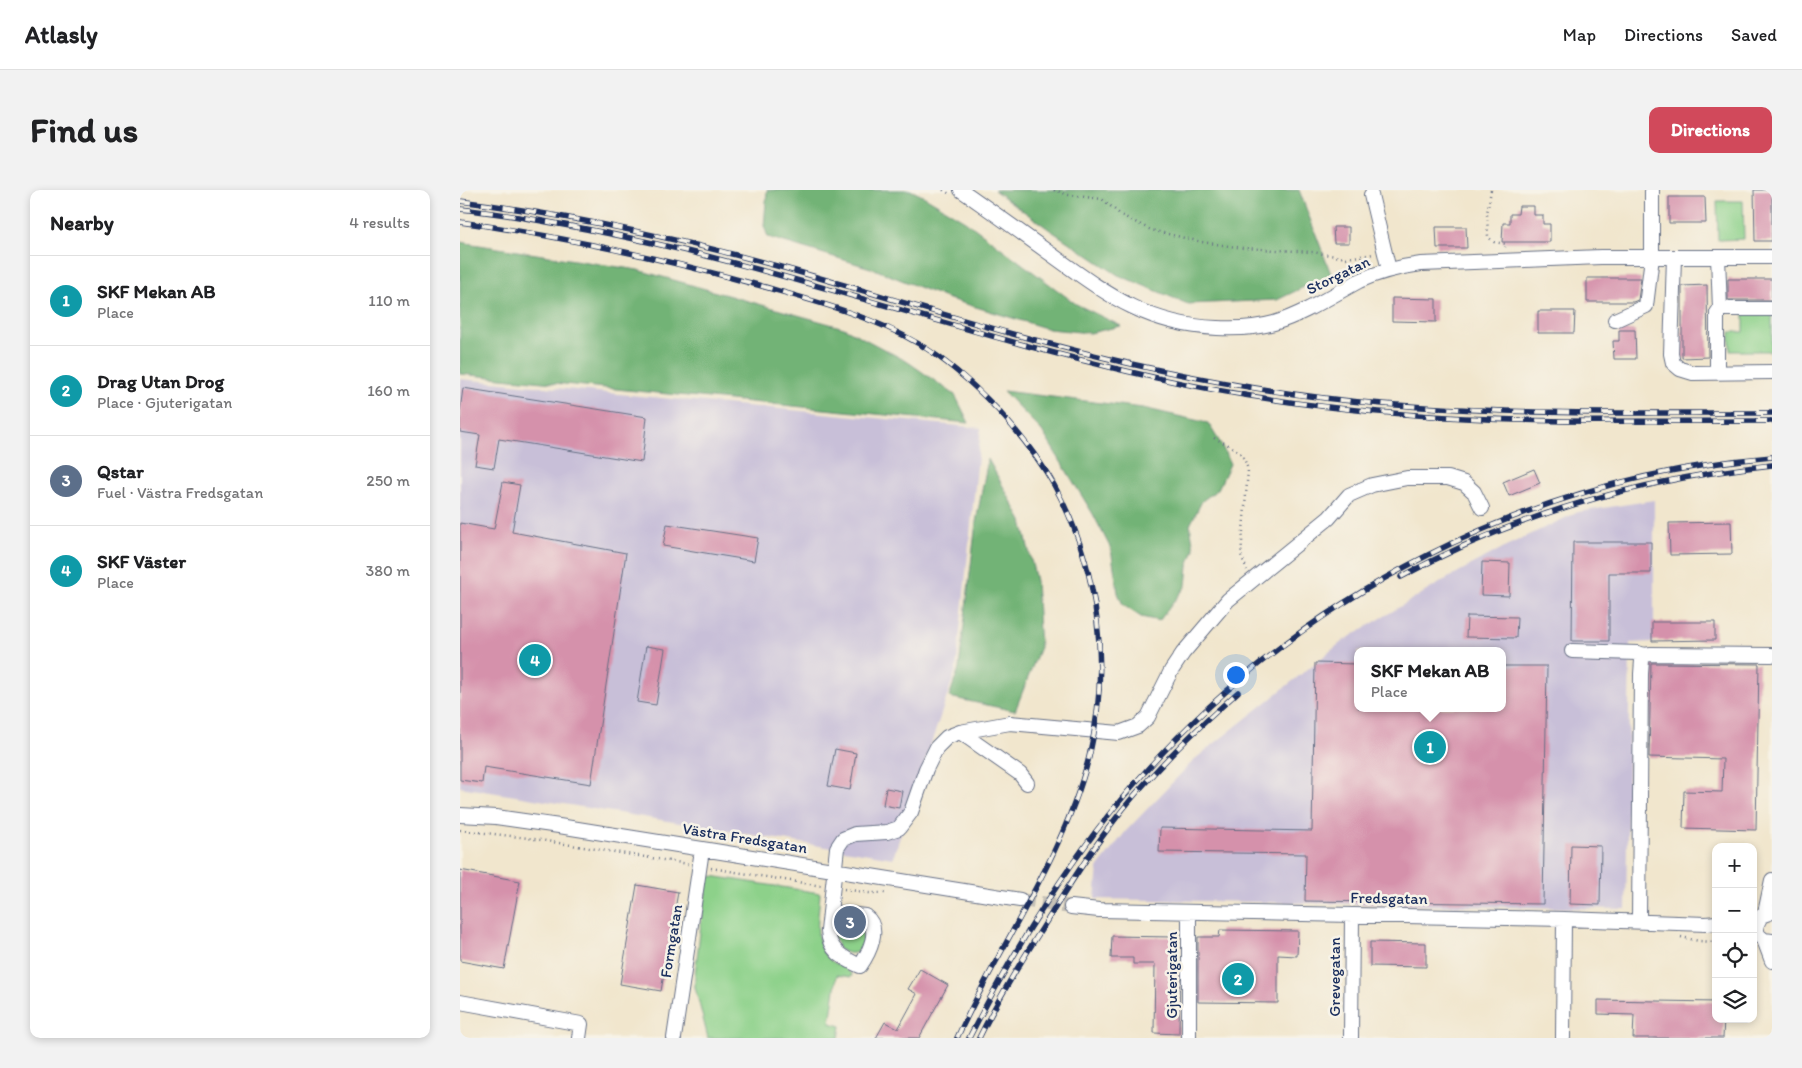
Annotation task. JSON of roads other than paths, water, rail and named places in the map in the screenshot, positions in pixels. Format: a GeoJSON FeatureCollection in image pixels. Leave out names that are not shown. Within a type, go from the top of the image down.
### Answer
{"type":"FeatureCollection","features":[{"type":"Feature","properties":{"kind":"street","name":"Storgatan"},"geometry":{"type":"LineString","coordinates":[[961,190],[1116,300],[1156,318],[1189,326],[1226,329],[1272,324],[1313,307],[1360,281],[1389,270],[1421,264],[1494,260],[1772,257]]}},
{"type":"Feature","properties":{"kind":"street"},"geometry":{"type":"LineString","coordinates":[[1615,320],[1646,306],[1652,257],[1652,190]]}},
{"type":"Feature","properties":{"kind":"street"},"geometry":{"type":"LineString","coordinates":[[1371,196],[1389,270]]}},
{"type":"Feature","properties":{"kind":"street"},"geometry":{"type":"LineString","coordinates":[[1674,257],[1671,345],[1674,364],[1680,369],[1693,373],[1772,372]]}},
{"type":"Feature","properties":{"kind":"street"},"geometry":{"type":"LineString","coordinates":[[1717,372],[1716,313],[1720,309],[1718,257]]}},
{"type":"Feature","properties":{"kind":"street"},"geometry":{"type":"LineString","coordinates":[[1720,309],[1772,309]]}},
{"type":"Feature","properties":{"kind":"street"},"geometry":{"type":"LineString","coordinates":[[830,912],[837,848],[843,839],[855,834],[894,831],[904,824],[911,812],[926,769],[937,747],[947,737],[960,732],[1010,723],[1120,733],[1138,726],[1148,717],[1171,671],[1197,635],[1228,600],[1329,518],[1349,496],[1372,485],[1407,478],[1448,478],[1464,483],[1474,492],[1482,508]]}},
{"type":"Feature","properties":{"kind":"street"},"geometry":{"type":"LineString","coordinates":[[1572,651],[1638,652],[1644,655],[1772,655]]}},
{"type":"Feature","properties":{"kind":"street"},"geometry":{"type":"LineString","coordinates":[[1639,921],[1641,674],[1644,655]]}},
{"type":"Feature","properties":{"kind":"street"},"geometry":{"type":"LineString","coordinates":[[960,732],[1020,774],[1027,783]]}},
{"type":"Feature","properties":{"kind":"street","name":"Västra Fredsgatan"},"geometry":{"type":"LineString","coordinates":[[462,814],[560,826],[1020,900]]}},
{"type":"Feature","properties":{"kind":"street","name":"Formgatan"},"geometry":{"type":"LineString","coordinates":[[674,1038],[702,850]]}},
{"type":"Feature","properties":{"kind":"street"},"geometry":{"type":"LineString","coordinates":[[1772,880],[1763,914],[1756,926],[1772,961]]}},
{"type":"Feature","properties":{"kind":"street","name":"Fredsgatan"},"geometry":{"type":"LineString","coordinates":[[1071,907],[1099,910],[1189,913],[1564,919],[1712,924]]}},
{"type":"Feature","properties":{"kind":"street","name":"Gjuterigatan"},"geometry":{"type":"LineString","coordinates":[[1189,913],[1189,1038]]}},
{"type":"Feature","properties":{"kind":"street","name":"Grevegatan"},"geometry":{"type":"LineString","coordinates":[[1351,1038],[1352,915]]}},
{"type":"Feature","properties":{"kind":"street"},"geometry":{"type":"LineString","coordinates":[[1563,1038],[1564,919]]}},
{"type":"Feature","properties":{"kind":"street"},"geometry":{"type":"LineString","coordinates":[[460,1002],[581,1024],[579,1038]]}},
{"type":"Feature","properties":{"kind":"tunnel"},"geometry":{"type":"LineString","coordinates":[[1020,900],[1071,907]]}},
{"type":"Feature","properties":{"kind":"railway"},"geometry":{"type":"LineString","coordinates":[[460,201],[543,213],[666,238],[788,269],[1069,349],[1164,371],[1273,391],[1431,408],[1577,413],[1772,413]]}},
{"type":"Feature","properties":{"kind":"railway"},"geometry":{"type":"LineString","coordinates":[[460,209],[539,220],[658,244],[801,281],[1085,361],[1157,378],[1249,396],[1341,408],[1449,417],[1588,421],[1772,421]]}},
{"type":"Feature","properties":{"kind":"railway"},"geometry":{"type":"LineString","coordinates":[[460,222],[573,241],[684,266],[820,303],[881,325],[930,351],[970,382],[1013,427],[1048,475],[1069,516],[1082,549],[1091,583],[1097,618],[1099,653],[1096,723],[1089,757],[1078,794],[1063,830],[1047,866],[957,1038]]}},
{"type":"Feature","properties":{"kind":"railway"},"geometry":{"type":"LineString","coordinates":[[969,1038],[1027,934],[1094,833],[1144,773],[1207,709],[1276,650],[1350,599],[1428,555],[1510,518],[1595,490],[1682,469],[1772,457]]}},
{"type":"Feature","properties":{"kind":"railway"},"geometry":{"type":"LineString","coordinates":[[1401,577],[1489,535],[1581,503],[1675,480],[1723,471],[1772,465]]}},
{"type":"Feature","properties":{"kind":"railway"},"geometry":{"type":"LineString","coordinates":[[979,1038],[1026,954],[1092,850],[1139,790],[1204,723],[1238,692]]}},
{"type":"Feature","properties":{"kind":"place","name":"SKF Väster"},"geometry":{"type":"Point","coordinates":[535,660]}},
{"type":"Feature","properties":{"kind":"place","name":"SKF Mekan AB"},"geometry":{"type":"Point","coordinates":[1430,747]}},
{"type":"Feature","properties":{"kind":"place","name":"Qstar"},"geometry":{"type":"Point","coordinates":[850,922]}},
{"type":"Feature","properties":{"kind":"place","name":"Drag Utan Drog"},"geometry":{"type":"Point","coordinates":[1238,979]}}]}
